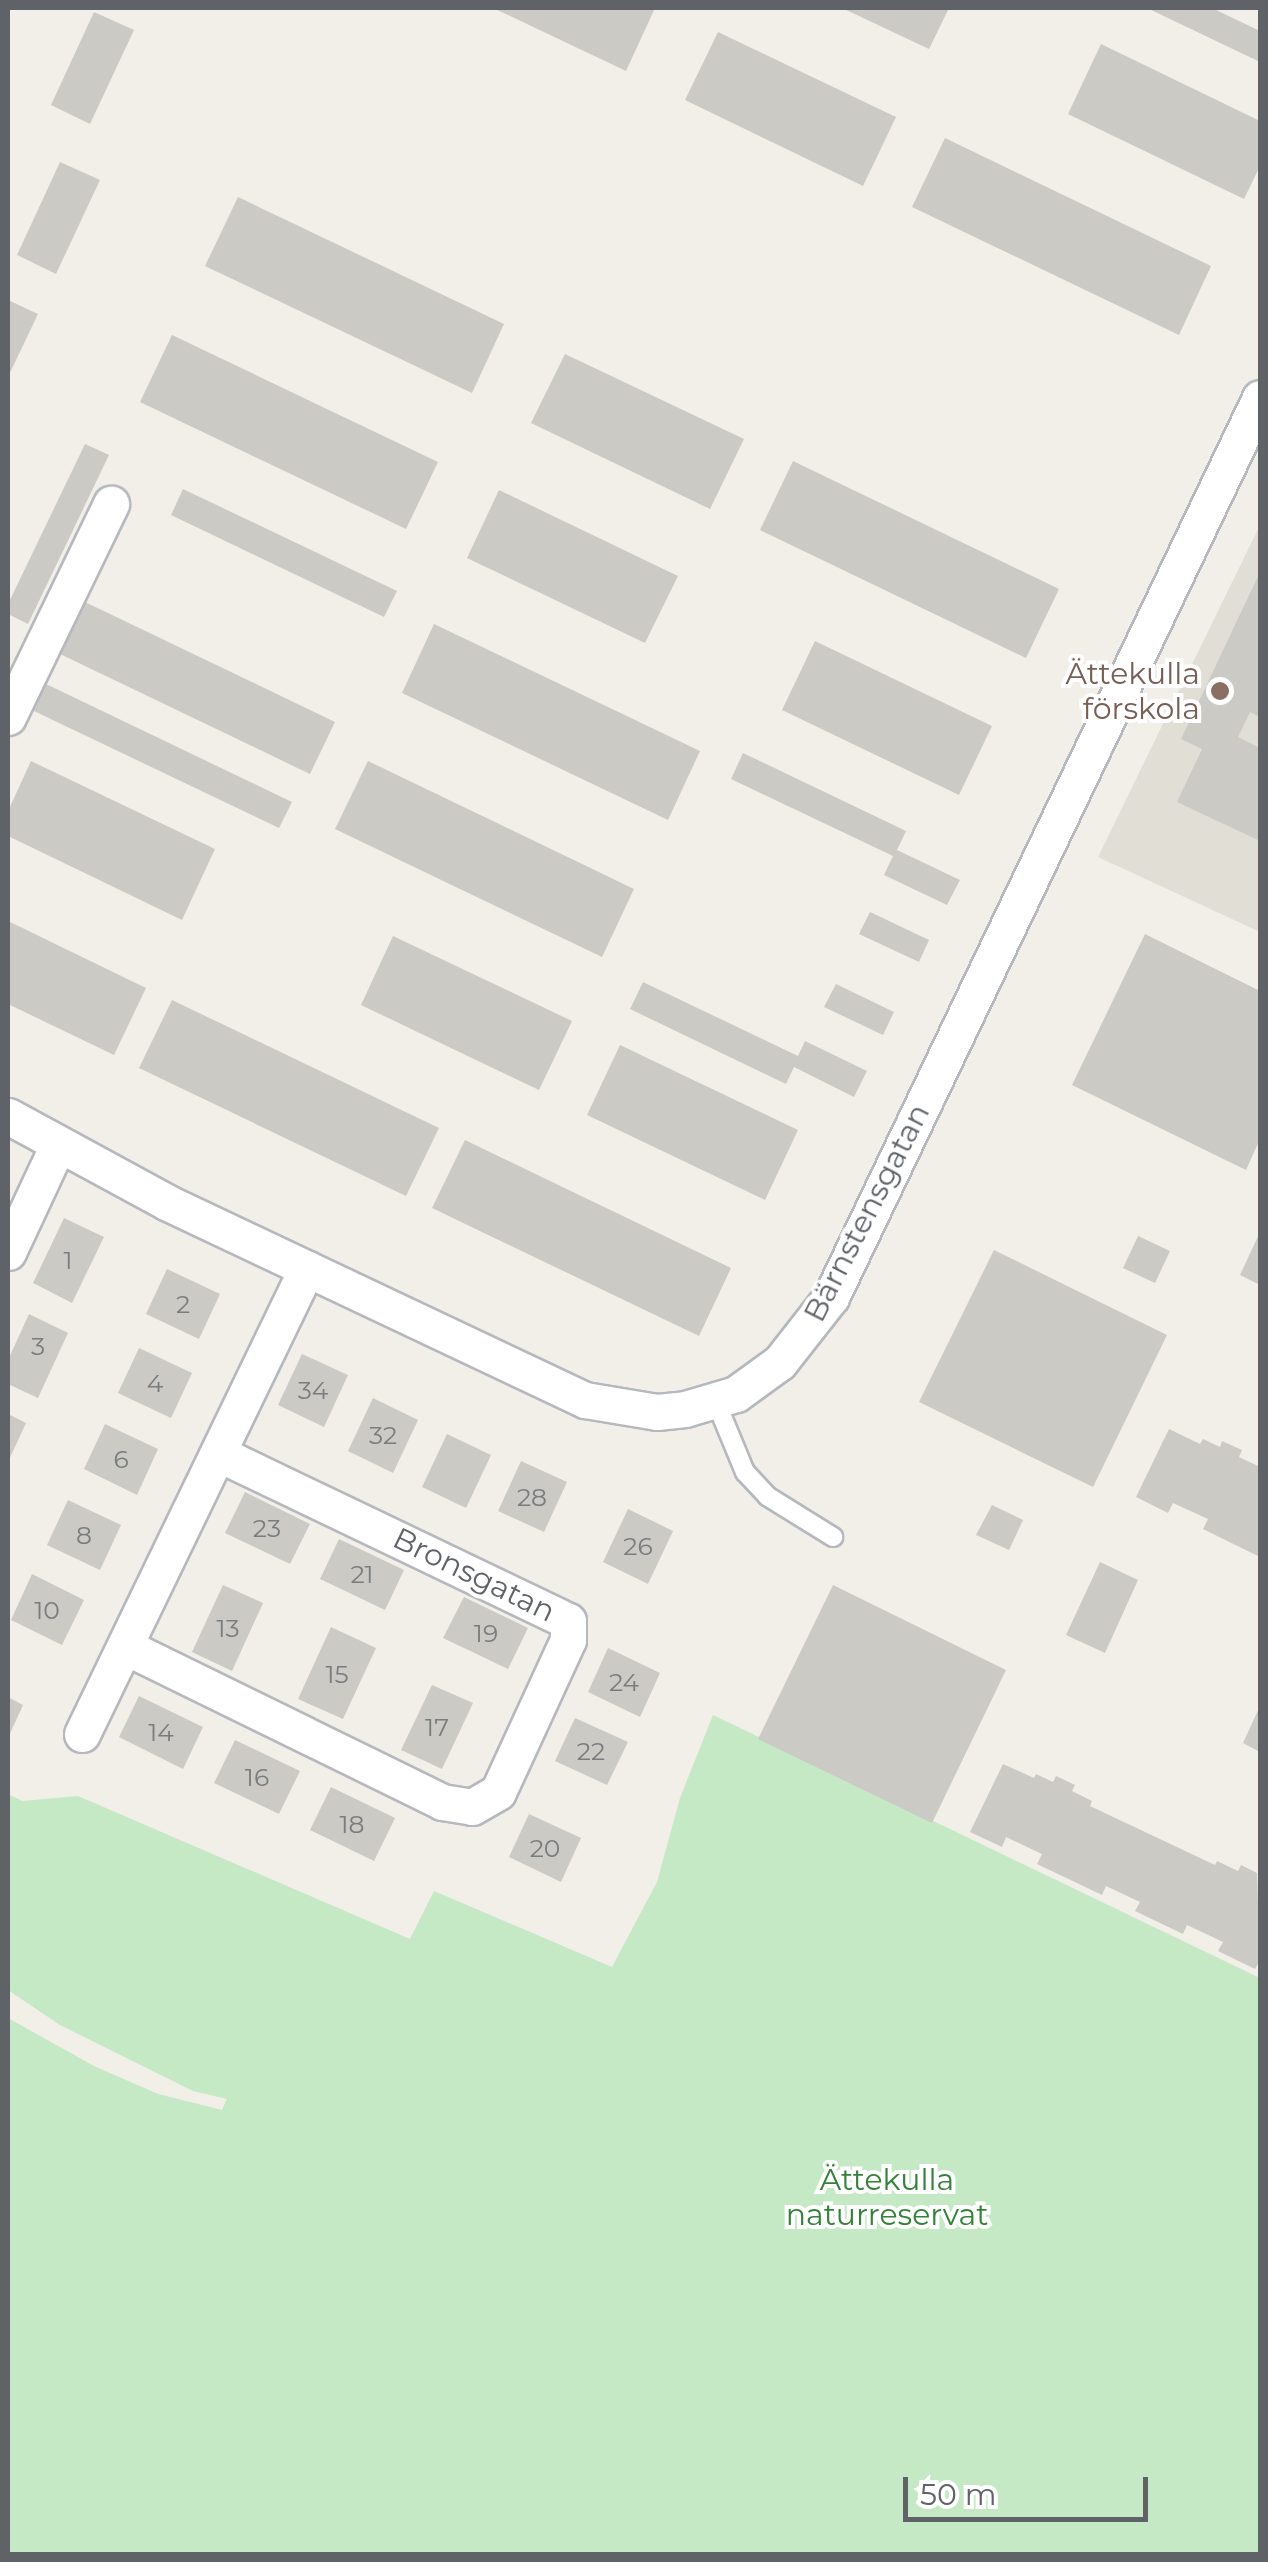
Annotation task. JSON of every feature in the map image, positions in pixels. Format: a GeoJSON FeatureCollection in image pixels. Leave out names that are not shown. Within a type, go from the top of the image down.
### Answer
{"type":"FeatureCollection","features":[{"type":"Feature","properties":{"kind":"street","name":"Bärnstensgatan"},"geometry":{"type":"LineString","coordinates":[[8,1116],[58,1145],[307,1268],[585,1400],[657,1412],[716,1402],[759,1380],[780,1362],[830,1297],[1260,398]]}},
{"type":"Feature","properties":{"kind":"street"},"geometry":{"type":"LineString","coordinates":[[8,717],[110,504]]}},
{"type":"Feature","properties":{"kind":"street"},"geometry":{"type":"LineString","coordinates":[[8,1252],[58,1145]]}},
{"type":"Feature","properties":{"kind":"street"},"geometry":{"type":"LineString","coordinates":[[82,1734],[307,1268]]}},
{"type":"Feature","properties":{"kind":"street","name":"Bronsgatan"},"geometry":{"type":"LineString","coordinates":[[126,1647],[442,1802],[472,1807],[498,1792],[568,1640],[568,1621],[218,1453]]}},
{"type":"Feature","properties":{"kind":"lane"},"geometry":{"type":"LineString","coordinates":[[716,1402],[745,1472],[767,1496],[832,1536]]}},
{"type":"Feature","properties":{"kind":"shaded area","name":"Ättekulla förskola"},"geometry":{"type":"Polygon","coordinates":[[[1260,525],[1260,932],[1098,857],[1260,525]]]}},
{"type":"Feature","properties":{"kind":"green space","name":"Ättekulla naturreservat"},"geometry":{"type":"Polygon","coordinates":[[[713,1715],[1260,1978],[1260,2554],[8,2554],[8,2018],[94,2066],[158,2094],[222,2110],[227,2099],[193,2091],[60,2025],[8,1990],[8,1794],[22,1801],[78,1796],[410,1939],[434,1891],[612,1967],[657,1882],[680,1798],[713,1715]]]}},
{"type":"Feature","properties":{"kind":"building"},"geometry":{"type":"Polygon","coordinates":[[[493,8],[655,8],[626,71],[493,8]]]}},
{"type":"Feature","properties":{"kind":"building"},"geometry":{"type":"Polygon","coordinates":[[[842,8],[949,8],[929,49],[842,8]]]}},
{"type":"Feature","properties":{"kind":"building"},"geometry":{"type":"Polygon","coordinates":[[[1147,8],[1212,8],[1260,31],[1260,62],[1147,8]]]}},
{"type":"Feature","properties":{"kind":"building"},"geometry":{"type":"Polygon","coordinates":[[[94,12],[134,30],[90,124],[51,105],[94,12]]]}},
{"type":"Feature","properties":{"kind":"building"},"geometry":{"type":"Polygon","coordinates":[[[718,32],[896,117],[863,186],[685,100],[718,32]]]}},
{"type":"Feature","properties":{"kind":"building"},"geometry":{"type":"Polygon","coordinates":[[[1101,44],[1260,121],[1260,166],[1244,199],[1068,114],[1101,44]]]}},
{"type":"Feature","properties":{"kind":"building"},"geometry":{"type":"Polygon","coordinates":[[[945,138],[1211,266],[1179,335],[912,207],[945,138]]]}},
{"type":"Feature","properties":{"kind":"building"},"geometry":{"type":"Polygon","coordinates":[[[60,162],[100,180],[56,274],[17,255],[60,162]]]}},
{"type":"Feature","properties":{"kind":"building"},"geometry":{"type":"Polygon","coordinates":[[[238,197],[504,324],[472,393],[205,266],[238,197]]]}},
{"type":"Feature","properties":{"kind":"building"},"geometry":{"type":"Polygon","coordinates":[[[8,300],[38,314],[8,377],[8,300]]]}},
{"type":"Feature","properties":{"kind":"building"},"geometry":{"type":"Polygon","coordinates":[[[172,335],[438,462],[406,529],[140,402],[172,335]]]}},
{"type":"Feature","properties":{"kind":"building"},"geometry":{"type":"Polygon","coordinates":[[[565,354],[744,439],[710,509],[531,423],[565,354]]]}},
{"type":"Feature","properties":{"kind":"building"},"geometry":{"type":"Polygon","coordinates":[[[85,444],[109,455],[28,624],[8,614],[8,604],[85,444]]]}},
{"type":"Feature","properties":{"kind":"building"},"geometry":{"type":"Polygon","coordinates":[[[793,461],[1059,589],[1026,658],[760,530],[793,461]]]}},
{"type":"Feature","properties":{"kind":"building"},"geometry":{"type":"Polygon","coordinates":[[[183,489],[397,591],[384,617],[171,515],[183,489]]]}},
{"type":"Feature","properties":{"kind":"building"},"geometry":{"type":"Polygon","coordinates":[[[499,490],[678,576],[645,643],[467,558],[499,490]]]}},
{"type":"Feature","properties":{"kind":"building"},"geometry":{"type":"Polygon","coordinates":[[[1260,572],[1260,717],[1250,712],[1238,737],[1260,748],[1260,841],[1177,802],[1202,749],[1181,739],[1260,572]]]}},
{"type":"Feature","properties":{"kind":"building"},"geometry":{"type":"Polygon","coordinates":[[[85,602],[335,722],[310,774],[60,654],[85,602]]]}},
{"type":"Feature","properties":{"kind":"building"},"geometry":{"type":"Polygon","coordinates":[[[434,624],[700,751],[668,820],[402,693],[434,624]]]}},
{"type":"Feature","properties":{"kind":"building"},"geometry":{"type":"Polygon","coordinates":[[[815,641],[992,726],[959,795],[782,710],[815,641]]]}},
{"type":"Feature","properties":{"kind":"building"},"geometry":{"type":"Polygon","coordinates":[[[46,684],[292,802],[279,828],[34,711],[46,684]]]}},
{"type":"Feature","properties":{"kind":"building"},"geometry":{"type":"Polygon","coordinates":[[[743,753],[906,831],[897,850],[960,880],[947,905],[884,875],[893,856],[731,779],[743,753]]]}},
{"type":"Feature","properties":{"kind":"building"},"geometry":{"type":"Polygon","coordinates":[[[31,761],[215,849],[182,920],[8,836],[8,811],[31,761]]]}},
{"type":"Feature","properties":{"kind":"building"},"geometry":{"type":"Polygon","coordinates":[[[368,761],[634,889],[602,957],[335,829],[368,761]]]}},
{"type":"Feature","properties":{"kind":"building"},"geometry":{"type":"Polygon","coordinates":[[[870,912],[929,940],[919,962],[859,934],[870,912]]]}},
{"type":"Feature","properties":{"kind":"building"},"geometry":{"type":"Polygon","coordinates":[[[8,921],[146,988],[114,1055],[8,1004],[8,921]]]}},
{"type":"Feature","properties":{"kind":"building"},"geometry":{"type":"Polygon","coordinates":[[[1145,934],[1260,991],[1260,1139],[1246,1170],[1072,1085],[1145,934]]]}},
{"type":"Feature","properties":{"kind":"building"},"geometry":{"type":"Polygon","coordinates":[[[393,936],[572,1021],[539,1090],[361,1005],[393,936]]]}},
{"type":"Feature","properties":{"kind":"building"},"geometry":{"type":"Polygon","coordinates":[[[643,982],[798,1056],[805,1041],[867,1071],[854,1097],[794,1067],[786,1084],[630,1009],[643,982]]]}},
{"type":"Feature","properties":{"kind":"building"},"geometry":{"type":"Polygon","coordinates":[[[836,984],[894,1012],[883,1035],[824,1007],[836,984]]]}},
{"type":"Feature","properties":{"kind":"building"},"geometry":{"type":"Polygon","coordinates":[[[172,1000],[439,1128],[406,1196],[139,1068],[172,1000]]]}},
{"type":"Feature","properties":{"kind":"building"},"geometry":{"type":"Polygon","coordinates":[[[620,1045],[798,1130],[765,1200],[587,1115],[620,1045]]]}},
{"type":"Feature","properties":{"kind":"building"},"geometry":{"type":"Polygon","coordinates":[[[465,1140],[731,1268],[699,1336],[432,1208],[465,1140]]]}},
{"type":"Feature","properties":{"kind":"building"},"geometry":{"type":"Polygon","coordinates":[[[64,1218],[104,1237],[72,1303],[33,1283],[64,1218]]]}},
{"type":"Feature","properties":{"kind":"building"},"geometry":{"type":"Polygon","coordinates":[[[1260,1232],[1260,1285],[1240,1275],[1260,1232]]]}},
{"type":"Feature","properties":{"kind":"building"},"geometry":{"type":"Polygon","coordinates":[[[1138,1236],[1170,1251],[1155,1283],[1123,1268],[1138,1236]]]}},
{"type":"Feature","properties":{"kind":"building"},"geometry":{"type":"Polygon","coordinates":[[[994,1250],[1167,1335],[1093,1487],[919,1402],[994,1250]]]}},
{"type":"Feature","properties":{"kind":"building"},"geometry":{"type":"Polygon","coordinates":[[[167,1269],[220,1294],[199,1339],[146,1314],[167,1269]]]}},
{"type":"Feature","properties":{"kind":"building"},"geometry":{"type":"Polygon","coordinates":[[[29,1314],[68,1333],[38,1398],[8,1384],[8,1360],[29,1314]]]}},
{"type":"Feature","properties":{"kind":"building"},"geometry":{"type":"Polygon","coordinates":[[[139,1348],[192,1373],[171,1418],[118,1393],[139,1348]]]}},
{"type":"Feature","properties":{"kind":"building"},"geometry":{"type":"Polygon","coordinates":[[[302,1354],[348,1375],[324,1427],[278,1405],[302,1354]]]}},
{"type":"Feature","properties":{"kind":"building"},"geometry":{"type":"Polygon","coordinates":[[[373,1398],[418,1420],[393,1473],[348,1451],[373,1398]]]}},
{"type":"Feature","properties":{"kind":"building"},"geometry":{"type":"Polygon","coordinates":[[[8,1414],[26,1423],[8,1462],[8,1414]]]}},
{"type":"Feature","properties":{"kind":"building"},"geometry":{"type":"Polygon","coordinates":[[[105,1424],[158,1449],[137,1495],[84,1469],[105,1424]]]}},
{"type":"Feature","properties":{"kind":"building"},"geometry":{"type":"Polygon","coordinates":[[[1169,1429],[1200,1444],[1203,1439],[1220,1447],[1222,1441],[1242,1450],[1239,1457],[1258,1466],[1260,1557],[1203,1529],[1208,1519],[1173,1503],[1168,1513],[1136,1497],[1169,1429]]]}},
{"type":"Feature","properties":{"kind":"building"},"geometry":{"type":"Polygon","coordinates":[[[447,1434],[491,1455],[466,1508],[422,1487],[447,1434]]]}},
{"type":"Feature","properties":{"kind":"building"},"geometry":{"type":"Polygon","coordinates":[[[521,1461],[567,1482],[544,1532],[498,1511],[521,1461]]]}},
{"type":"Feature","properties":{"kind":"building"},"geometry":{"type":"Polygon","coordinates":[[[245,1492],[310,1524],[290,1564],[225,1533],[245,1492]]]}},
{"type":"Feature","properties":{"kind":"building"},"geometry":{"type":"Polygon","coordinates":[[[68,1500],[121,1525],[100,1570],[47,1545],[68,1500]]]}},
{"type":"Feature","properties":{"kind":"building"},"geometry":{"type":"Polygon","coordinates":[[[992,1505],[1023,1520],[1009,1550],[976,1535],[992,1505]]]}},
{"type":"Feature","properties":{"kind":"building"},"geometry":{"type":"Polygon","coordinates":[[[628,1509],[673,1531],[648,1584],[603,1562],[628,1509]]]}},
{"type":"Feature","properties":{"kind":"building"},"geometry":{"type":"Polygon","coordinates":[[[339,1539],[404,1570],[385,1610],[320,1579],[339,1539]]]}},
{"type":"Feature","properties":{"kind":"building"},"geometry":{"type":"Polygon","coordinates":[[[1100,1562],[1138,1580],[1105,1653],[1066,1635],[1100,1562]]]}},
{"type":"Feature","properties":{"kind":"building"},"geometry":{"type":"Polygon","coordinates":[[[32,1574],[84,1600],[62,1645],[11,1620],[32,1574]]]}},
{"type":"Feature","properties":{"kind":"building"},"geometry":{"type":"Polygon","coordinates":[[[223,1585],[263,1603],[232,1671],[192,1652],[223,1585]]]}},
{"type":"Feature","properties":{"kind":"building"},"geometry":{"type":"Polygon","coordinates":[[[833,1585],[1006,1670],[932,1823],[758,1739],[833,1585]]]}},
{"type":"Feature","properties":{"kind":"building"},"geometry":{"type":"Polygon","coordinates":[[[464,1597],[528,1628],[508,1669],[443,1638],[464,1597]]]}},
{"type":"Feature","properties":{"kind":"building"},"geometry":{"type":"Polygon","coordinates":[[[331,1627],[376,1648],[343,1719],[298,1699],[331,1627]]]}},
{"type":"Feature","properties":{"kind":"building"},"geometry":{"type":"Polygon","coordinates":[[[608,1648],[660,1673],[640,1717],[588,1692],[608,1648]]]}},
{"type":"Feature","properties":{"kind":"building"},"geometry":{"type":"Polygon","coordinates":[[[432,1685],[473,1703],[442,1769],[401,1750],[432,1685]]]}},
{"type":"Feature","properties":{"kind":"building"},"geometry":{"type":"Polygon","coordinates":[[[139,1696],[203,1727],[183,1769],[119,1737],[139,1696]]]}},
{"type":"Feature","properties":{"kind":"building"},"geometry":{"type":"Polygon","coordinates":[[[8,1697],[23,1705],[8,1738],[8,1697]]]}},
{"type":"Feature","properties":{"kind":"building"},"geometry":{"type":"Polygon","coordinates":[[[1260,1706],[1260,1752],[1243,1743],[1260,1706]]]}},
{"type":"Feature","properties":{"kind":"building"},"geometry":{"type":"Polygon","coordinates":[[[575,1718],[628,1742],[607,1785],[555,1761],[575,1718]]]}},
{"type":"Feature","properties":{"kind":"building"},"geometry":{"type":"Polygon","coordinates":[[[235,1740],[300,1771],[279,1814],[214,1783],[235,1740]]]}},
{"type":"Feature","properties":{"kind":"building"},"geometry":{"type":"Polygon","coordinates":[[[1003,1764],[1034,1778],[1036,1774],[1053,1782],[1056,1776],[1075,1785],[1072,1791],[1092,1801],[1090,1806],[1215,1865],[1217,1861],[1238,1871],[1241,1865],[1257,1873],[1260,1960],[1255,1969],[1218,1951],[1223,1942],[1187,1925],[1183,1934],[1135,1911],[1140,1902],[1106,1886],[1102,1895],[1037,1864],[1042,1854],[1006,1837],[1002,1847],[970,1832],[1003,1764]]]}},
{"type":"Feature","properties":{"kind":"building"},"geometry":{"type":"Polygon","coordinates":[[[331,1787],[395,1818],[374,1861],[310,1830],[331,1787]]]}},
{"type":"Feature","properties":{"kind":"building"},"geometry":{"type":"Polygon","coordinates":[[[529,1814],[581,1838],[561,1882],[509,1857],[529,1814]]]}},
{"type":"Feature","properties":{"kind":"place","name":"Ättekulla förskola"},"geometry":{"type":"Point","coordinates":[1220,691]}}]}
